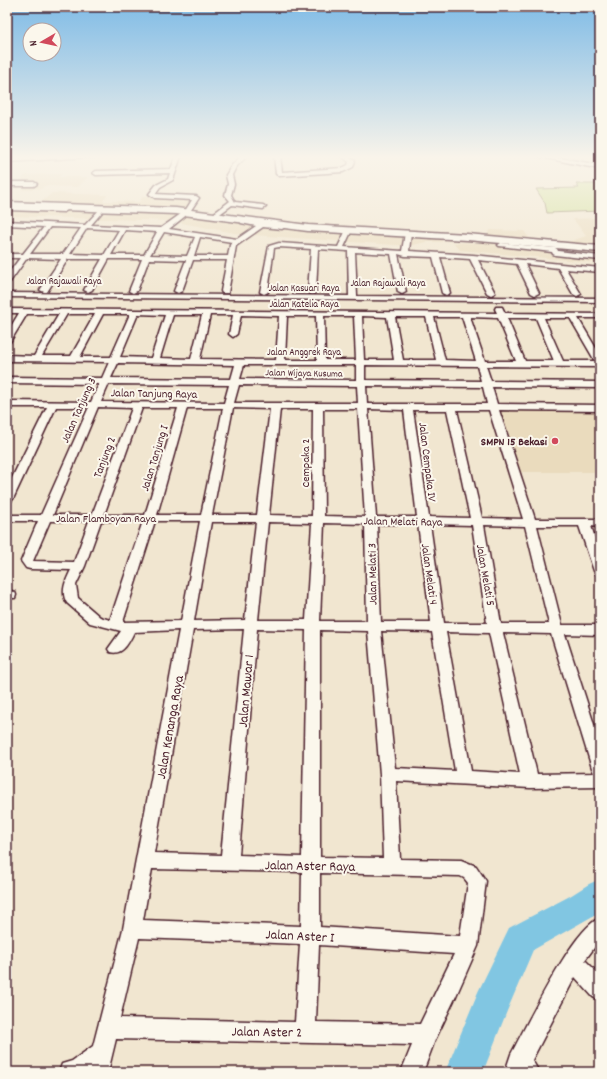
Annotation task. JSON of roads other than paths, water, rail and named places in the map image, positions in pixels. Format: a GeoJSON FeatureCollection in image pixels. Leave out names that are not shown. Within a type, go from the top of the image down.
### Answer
{"type":"FeatureCollection","features":[{"type":"Feature","properties":{"kind":"main road"},"geometry":{"type":"LineString","coordinates":[[7,207],[215,215],[263,224],[408,235],[467,237],[555,250],[600,249]]}},
{"type":"Feature","properties":{"kind":"street"},"geometry":{"type":"LineString","coordinates":[[133,291],[146,258],[162,231],[185,213],[190,206]]}},
{"type":"Feature","properties":{"kind":"street"},"geometry":{"type":"LineString","coordinates":[[215,215],[227,206]]}},
{"type":"Feature","properties":{"kind":"street"},"geometry":{"type":"LineString","coordinates":[[255,206],[262,207]]}},
{"type":"Feature","properties":{"kind":"street"},"geometry":{"type":"LineString","coordinates":[[26,214],[35,208],[185,213],[263,224],[287,232],[348,231],[340,249]]}},
{"type":"Feature","properties":{"kind":"street"},"geometry":{"type":"LineString","coordinates":[[44,290],[85,227],[100,211]]}},
{"type":"Feature","properties":{"kind":"street"},"geometry":{"type":"LineString","coordinates":[[225,291],[235,243],[263,224]]}},
{"type":"Feature","properties":{"kind":"street"},"geometry":{"type":"LineString","coordinates":[[8,226],[85,227],[162,231],[235,243]]}},
{"type":"Feature","properties":{"kind":"street"},"geometry":{"type":"LineString","coordinates":[[8,226],[85,227],[162,231],[197,238],[235,243]]}},
{"type":"Feature","properties":{"kind":"street"},"geometry":{"type":"LineString","coordinates":[[7,280],[47,227]]}},
{"type":"Feature","properties":{"kind":"street"},"geometry":{"type":"LineString","coordinates":[[88,290],[122,230]]}},
{"type":"Feature","properties":{"kind":"street"},"geometry":{"type":"LineString","coordinates":[[264,292],[271,247],[276,245],[287,232]]}},
{"type":"Feature","properties":{"kind":"street"},"geometry":{"type":"LineString","coordinates":[[405,254],[408,235]]}},
{"type":"Feature","properties":{"kind":"street"},"geometry":{"type":"LineString","coordinates":[[178,291],[197,238]]}},
{"type":"Feature","properties":{"kind":"street"},"geometry":{"type":"LineString","coordinates":[[276,245],[473,257],[600,270]]}},
{"type":"Feature","properties":{"kind":"street"},"geometry":{"type":"LineString","coordinates":[[501,245],[555,250],[600,258]]}},
{"type":"Feature","properties":{"kind":"street"},"geometry":{"type":"LineString","coordinates":[[312,292],[315,247]]}},
{"type":"Feature","properties":{"kind":"street"},"geometry":{"type":"LineString","coordinates":[[351,250],[353,295]]}},
{"type":"Feature","properties":{"kind":"street"},"geometry":{"type":"LineString","coordinates":[[551,265],[555,250]]}},
{"type":"Feature","properties":{"kind":"street"},"geometry":{"type":"LineString","coordinates":[[394,253],[402,292]]}},
{"type":"Feature","properties":{"kind":"street"},"geometry":{"type":"LineString","coordinates":[[436,255],[446,293]]}},
{"type":"Feature","properties":{"kind":"street"},"geometry":{"type":"LineString","coordinates":[[7,256],[231,258]]}},
{"type":"Feature","properties":{"kind":"street"},"geometry":{"type":"LineString","coordinates":[[473,257],[494,295],[521,363]]}},
{"type":"Feature","properties":{"kind":"street"},"geometry":{"type":"LineString","coordinates":[[520,262],[535,293]]}},
{"type":"Feature","properties":{"kind":"street"},"geometry":{"type":"LineString","coordinates":[[561,266],[577,294]]}},
{"type":"Feature","properties":{"kind":"street","name":"Jalan Rajawali Raya"},"geometry":{"type":"LineString","coordinates":[[7,290],[312,292],[353,295],[402,292],[494,295],[535,293],[600,294]]}},
{"type":"Feature","properties":{"kind":"street","name":"Jalan Kasuari Raya"},"geometry":{"type":"LineString","coordinates":[[7,295],[247,297],[494,295],[600,300]]}},
{"type":"Feature","properties":{"kind":"street"},"geometry":{"type":"LineString","coordinates":[[233,334],[247,297]]}},
{"type":"Feature","properties":{"kind":"street","name":"Jalan Katelia Raya"},"geometry":{"type":"LineString","coordinates":[[7,311],[600,316]]}},
{"type":"Feature","properties":{"kind":"street"},"geometry":{"type":"LineString","coordinates":[[7,340],[25,311]]}},
{"type":"Feature","properties":{"kind":"street"},"geometry":{"type":"LineString","coordinates":[[36,358],[64,312]]}},
{"type":"Feature","properties":{"kind":"street"},"geometry":{"type":"LineString","coordinates":[[74,359],[100,312]]}},
{"type":"Feature","properties":{"kind":"street","name":"Jalan Tanjung 3"},"geometry":{"type":"LineString","coordinates":[[79,566],[30,565],[27,561],[135,312]]}},
{"type":"Feature","properties":{"kind":"street"},"geometry":{"type":"LineString","coordinates":[[155,360],[170,312]]}},
{"type":"Feature","properties":{"kind":"street"},"geometry":{"type":"LineString","coordinates":[[195,361],[208,313]]}},
{"type":"Feature","properties":{"kind":"street"},"geometry":{"type":"LineString","coordinates":[[280,362],[283,313]]}},
{"type":"Feature","properties":{"kind":"street"},"geometry":{"type":"LineString","coordinates":[[320,313],[321,362]]}},
{"type":"Feature","properties":{"kind":"street","name":"Jalan Melati 3"},"geometry":{"type":"LineString","coordinates":[[358,314],[361,384],[371,520],[374,627],[388,774],[392,867]]}},
{"type":"Feature","properties":{"kind":"street"},"geometry":{"type":"LineString","coordinates":[[391,314],[399,362]]}},
{"type":"Feature","properties":{"kind":"street"},"geometry":{"type":"LineString","coordinates":[[429,314],[441,363]]}},
{"type":"Feature","properties":{"kind":"street"},"geometry":{"type":"LineString","coordinates":[[464,314],[481,363],[493,407],[530,522],[557,630],[600,768]]}},
{"type":"Feature","properties":{"kind":"street"},"geometry":{"type":"LineString","coordinates":[[539,316],[560,364]]}},
{"type":"Feature","properties":{"kind":"street"},"geometry":{"type":"LineString","coordinates":[[573,316],[600,364]]}},
{"type":"Feature","properties":{"kind":"street","name":"Jalan Anggrek Raya"},"geometry":{"type":"LineString","coordinates":[[7,358],[240,362],[600,364]]}},
{"type":"Feature","properties":{"kind":"street","name":"Jalan Kenanga Raya"},"geometry":{"type":"LineString","coordinates":[[100,1062],[132,929],[206,518],[228,407],[240,362]]}},
{"type":"Feature","properties":{"kind":"street","name":"Jalan Wijaya Kusuma"},"geometry":{"type":"LineString","coordinates":[[7,380],[600,385]]}},
{"type":"Feature","properties":{"kind":"street"},"geometry":{"type":"LineString","coordinates":[[7,499],[53,404]]}},
{"type":"Feature","properties":{"kind":"street","name":"Jalan Tanjung Raya"},"geometry":{"type":"LineString","coordinates":[[8,405],[53,404],[228,407],[600,408]]}},
{"type":"Feature","properties":{"kind":"street","name":"Tanjung 2"},"geometry":{"type":"LineString","coordinates":[[138,406],[95,518],[79,566],[70,585],[72,600],[96,620],[115,626],[130,628],[250,624],[495,630],[600,630]]}},
{"type":"Feature","properties":{"kind":"street","name":"Jalan Tanjung I"},"geometry":{"type":"LineString","coordinates":[[115,626],[150,518],[183,406]]}},
{"type":"Feature","properties":{"kind":"street","name":"Jalan Mawar 1"},"geometry":{"type":"LineString","coordinates":[[230,863],[250,624],[275,407]]}},
{"type":"Feature","properties":{"kind":"street","name":"Cempaka 2"},"geometry":{"type":"LineString","coordinates":[[305,1032],[310,935],[313,626],[318,520],[318,407]]}},
{"type":"Feature","properties":{"kind":"street","name":"Jalan Cempaka IV"},"geometry":{"type":"LineString","coordinates":[[408,407],[423,521]]}},
{"type":"Feature","properties":{"kind":"street","name":"Jalan Melati 5"},"geometry":{"type":"LineString","coordinates":[[451,407],[477,521],[495,630],[530,781]]}},
{"type":"Feature","properties":{"kind":"street","name":"Jalan Flamboyan Raya"},"geometry":{"type":"LineString","coordinates":[[7,518],[206,518]]}},
{"type":"Feature","properties":{"kind":"street","name":"Jalan Melati Raya"},"geometry":{"type":"LineString","coordinates":[[206,518],[600,523]]}},
{"type":"Feature","properties":{"kind":"street","name":"Jalan Melati 4"},"geometry":{"type":"LineString","coordinates":[[423,521],[438,628],[464,778]]}},
{"type":"Feature","properties":{"kind":"street"},"geometry":{"type":"LineString","coordinates":[[584,523],[600,571]]}},
{"type":"Feature","properties":{"kind":"street"},"geometry":{"type":"LineString","coordinates":[[115,649],[130,628]]}},
{"type":"Feature","properties":{"kind":"street"},"geometry":{"type":"LineString","coordinates":[[388,774],[530,781],[600,780]]}},
{"type":"Feature","properties":{"kind":"street","name":"Jalan Aster Raya"},"geometry":{"type":"LineString","coordinates":[[145,861],[462,868],[473,875],[477,881],[468,946]]}},
{"type":"Feature","properties":{"kind":"street"},"geometry":{"type":"LineString","coordinates":[[521,1069],[573,962],[590,937],[600,927]]}},
{"type":"Feature","properties":{"kind":"street","name":"Jalan Aster I"},"geometry":{"type":"LineString","coordinates":[[132,929],[310,935],[468,946]]}},
{"type":"Feature","properties":{"kind":"street"},"geometry":{"type":"LineString","coordinates":[[412,1072],[426,1035],[468,946]]}},
{"type":"Feature","properties":{"kind":"street"},"geometry":{"type":"LineString","coordinates":[[573,962],[600,990]]}},
{"type":"Feature","properties":{"kind":"street","name":"Jalan Aster 2"},"geometry":{"type":"LineString","coordinates":[[107,1028],[426,1035]]}},
{"type":"Feature","properties":{"kind":"street"},"geometry":{"type":"LineString","coordinates":[[70,1072],[100,1062]]}},
{"type":"Feature","properties":{"kind":"waterway"},"geometry":{"type":"LineString","coordinates":[[464,1072],[491,1005],[521,939],[581,907],[600,894]]}},
{"type":"Feature","properties":{"kind":"place","name":"SMPN 15 Bekasi"},"geometry":{"type":"Point","coordinates":[555,441]}}]}
